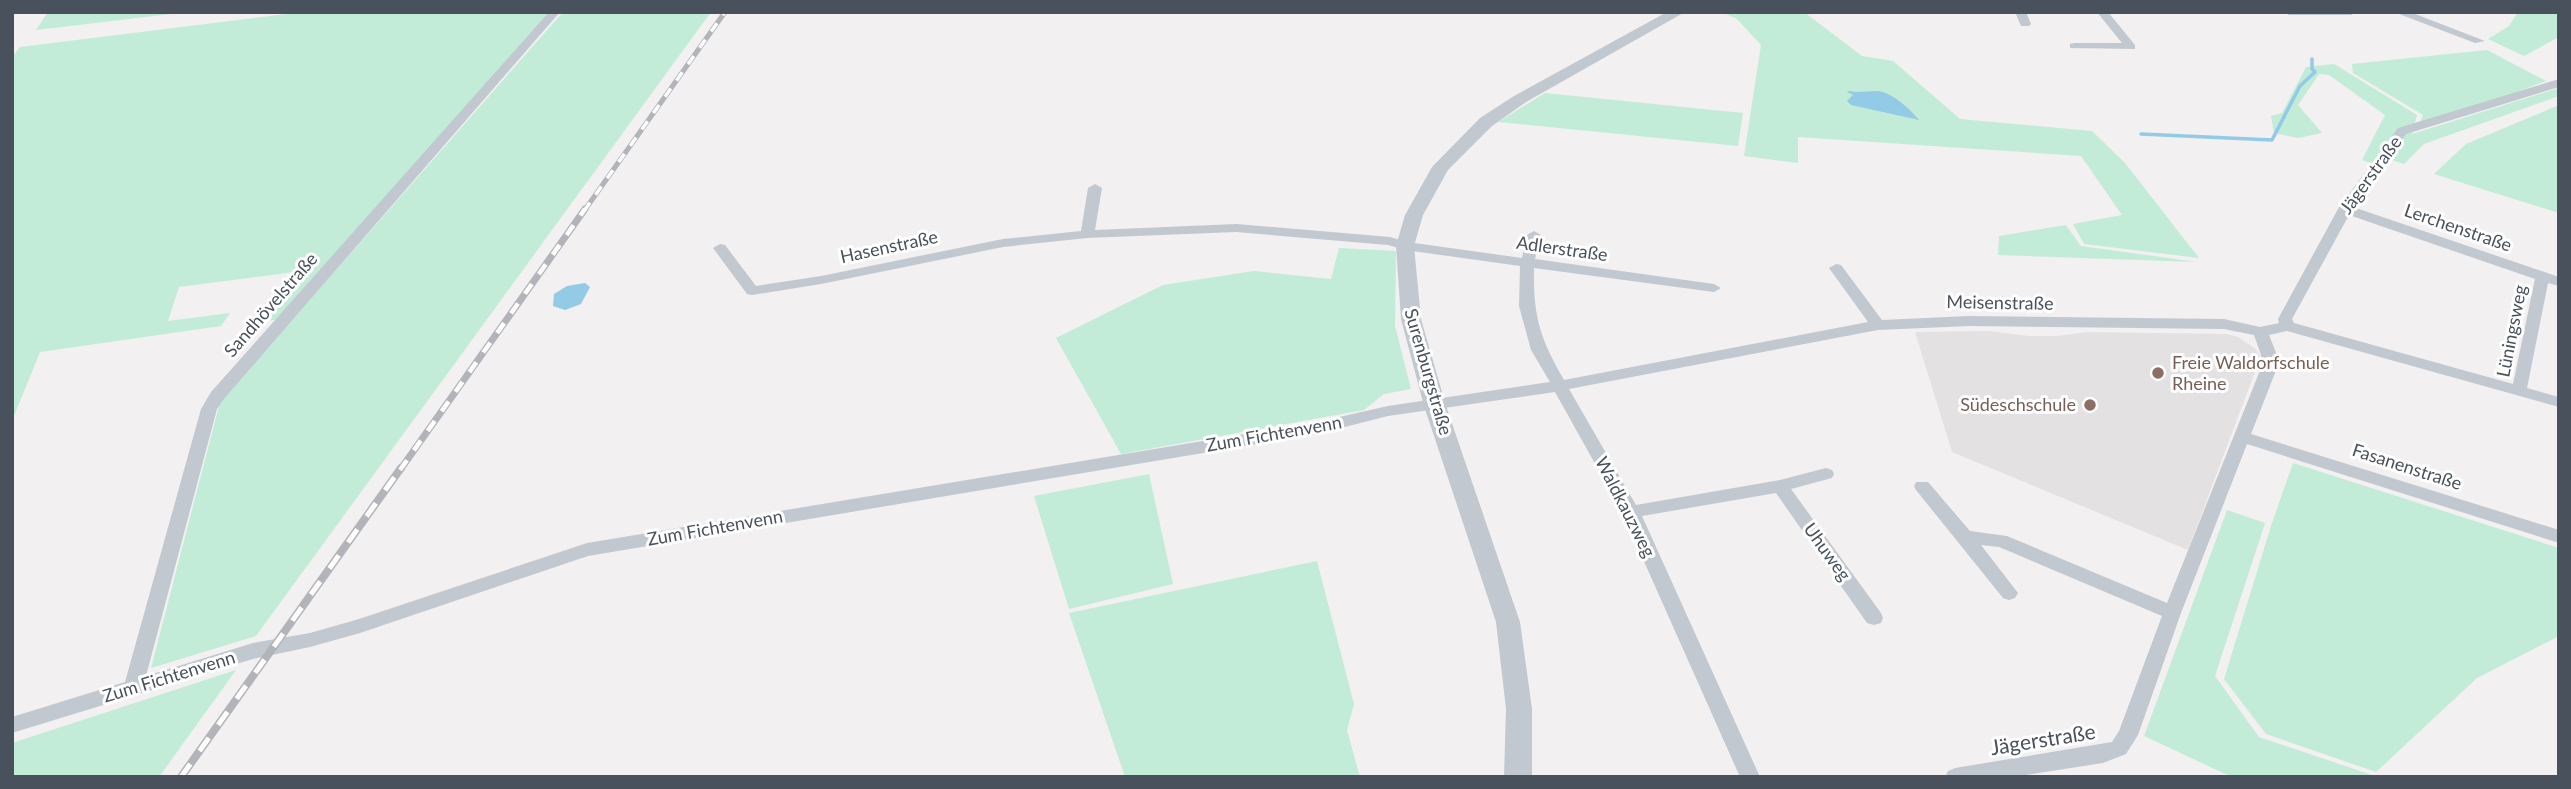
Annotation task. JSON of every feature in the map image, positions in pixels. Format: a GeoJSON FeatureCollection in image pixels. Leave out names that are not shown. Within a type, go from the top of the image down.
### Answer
{"type":"FeatureCollection","features":[{"type":"Feature","properties":{"kind":"street","name":"Sandhövelstraße"},"geometry":{"type":"LineString","coordinates":[[133,687],[209,409],[217,396],[555,12]]}},
{"type":"Feature","properties":{"kind":"street","name":"Surenburgstraße"},"geometry":{"type":"LineString","coordinates":[[1518,777],[1519,709],[1508,622],[1435,406],[1410,319],[1405,246],[1414,215],[1441,167],[1486,122],[1520,99],[1678,12]]}},
{"type":"Feature","properties":{"kind":"street"},"geometry":{"type":"LineString","coordinates":[[2020,12],[2025,24]]}},
{"type":"Feature","properties":{"kind":"street"},"geometry":{"type":"LineString","coordinates":[[2074,46],[2131,47],[2102,12]]}},
{"type":"Feature","properties":{"kind":"street"},"geometry":{"type":"LineString","coordinates":[[2289,12],[2351,12]]}},
{"type":"Feature","properties":{"kind":"street"},"geometry":{"type":"LineString","coordinates":[[2399,12],[2479,41]]}},
{"type":"Feature","properties":{"kind":"street","name":"Jägerstraße"},"geometry":{"type":"LineString","coordinates":[[2287,326],[2285,319],[2345,209],[2402,131],[2559,83]]}},
{"type":"Feature","properties":{"kind":"street"},"geometry":{"type":"LineString","coordinates":[[1087,234],[1095,188]]}},
{"type":"Feature","properties":{"kind":"street","name":"Lerchenstraße"},"geometry":{"type":"LineString","coordinates":[[2345,209],[2559,282]]}},
{"type":"Feature","properties":{"kind":"street","name":"Hasenstraße"},"geometry":{"type":"LineString","coordinates":[[720,248],[752,291],[821,281],[1003,243],[1087,234],[1236,228],[1390,241],[1405,246]]}},
{"type":"Feature","properties":{"kind":"street","name":"Waldkauzweg"},"geometry":{"type":"LineString","coordinates":[[1534,235],[1527,264],[1526,306],[1539,350],[1631,512],[1750,777]]}},
{"type":"Feature","properties":{"kind":"street","name":"Adlerstraße"},"geometry":{"type":"LineString","coordinates":[[1405,246],[1714,288]]}},
{"type":"Feature","properties":{"kind":"street"},"geometry":{"type":"LineString","coordinates":[[1836,268],[1878,325]]}},
{"type":"Feature","properties":{"kind":"street","name":"Lüningsweg"},"geometry":{"type":"LineString","coordinates":[[2519,391],[2542,278]]}},
{"type":"Feature","properties":{"kind":"street","name":"Meisenstraße"},"geometry":{"type":"LineString","coordinates":[[1435,406],[1560,386],[1878,325],[1969,321],[2215,324],[2240,326],[2260,332],[2287,326],[2559,402]]}},
{"type":"Feature","properties":{"kind":"street","name":"Jägerstraße"},"geometry":{"type":"LineString","coordinates":[[1955,777],[2103,754],[2119,748],[2128,735],[2172,613],[2269,368],[2269,355],[2260,332]]}},
{"type":"Feature","properties":{"kind":"street","name":"Zum Fichtenvenn"},"geometry":{"type":"LineString","coordinates":[[12,725],[253,651],[310,640],[360,626],[587,550],[1317,428],[1388,411],[1435,406]]}},
{"type":"Feature","properties":{"kind":"street","name":"Fasanenstraße"},"geometry":{"type":"LineString","coordinates":[[2242,437],[2559,537]]}},
{"type":"Feature","properties":{"kind":"street"},"geometry":{"type":"LineString","coordinates":[[1631,512],[1780,486],[1826,474]]}},
{"type":"Feature","properties":{"kind":"street","name":"Uhuweg"},"geometry":{"type":"LineString","coordinates":[[1780,486],[1874,618]]}},
{"type":"Feature","properties":{"kind":"street"},"geometry":{"type":"LineString","coordinates":[[1922,486],[2009,593]]}},
{"type":"Feature","properties":{"kind":"street"},"geometry":{"type":"LineString","coordinates":[[1965,537],[2001,541],[2172,613]]}},
{"type":"Feature","properties":{"kind":"shaded area","name":"Südeschschule"},"geometry":{"type":"Polygon","coordinates":[[[1989,331],[2029,336],[2087,332],[2227,334],[2238,337],[2256,349],[2260,356],[2259,361],[2188,550],[1952,452],[1915,332],[1989,331]]]}},
{"type":"Feature","properties":{"kind":"green space"},"geometry":{"type":"Polygon","coordinates":[[[48,12],[188,12],[36,30],[48,12]]]}},
{"type":"Feature","properties":{"kind":"green space"},"geometry":{"type":"Polygon","coordinates":[[[302,12],[549,12],[277,320],[249,321],[294,272],[179,287],[168,321],[230,313],[221,326],[40,352],[12,421],[12,57],[20,47],[302,12]]]}},
{"type":"Feature","properties":{"kind":"green space"},"geometry":{"type":"Polygon","coordinates":[[[563,12],[711,12],[256,636],[151,668],[220,402],[563,12]]]}},
{"type":"Feature","properties":{"kind":"green space"},"geometry":{"type":"Polygon","coordinates":[[[1722,12],[1804,12],[1862,56],[1893,61],[1960,119],[2092,131],[2125,163],[2199,258],[2084,244],[2073,224],[2122,215],[2081,156],[1798,137],[1798,163],[1744,156],[1761,45],[1737,19],[1722,12]]]}},
{"type":"Feature","properties":{"kind":"green space"},"geometry":{"type":"Polygon","coordinates":[[[2518,12],[2559,12],[2559,37],[2524,56],[2488,39],[2509,26],[2518,12]]]}},
{"type":"Feature","properties":{"kind":"green space"},"geometry":{"type":"Polygon","coordinates":[[[2487,50],[2546,81],[2417,130],[2423,115],[2353,73],[2352,64],[2487,50]]]}},
{"type":"Feature","properties":{"kind":"green space"},"geometry":{"type":"Polygon","coordinates":[[[2334,64],[2417,115],[2412,134],[2559,88],[2559,96],[2424,144],[2404,164],[2392,160],[2385,169],[2362,160],[2385,115],[2329,75],[2319,74],[2298,105],[2322,133],[2298,138],[2274,133],[2271,116],[2282,113],[2306,67],[2334,64]]]}},
{"type":"Feature","properties":{"kind":"green space"},"geometry":{"type":"Polygon","coordinates":[[[1545,93],[1743,113],[1738,146],[1498,122],[1545,93]]]}},
{"type":"Feature","properties":{"kind":"green space"},"geometry":{"type":"Polygon","coordinates":[[[2559,105],[2559,213],[2434,174],[2466,144],[2559,105]]]}},
{"type":"Feature","properties":{"kind":"green space"},"geometry":{"type":"Polygon","coordinates":[[[2066,225],[2081,246],[2197,262],[1998,255],[1999,236],[2066,225]]]}},
{"type":"Feature","properties":{"kind":"green space"},"geometry":{"type":"Polygon","coordinates":[[[1339,248],[1396,251],[1395,326],[1411,389],[1384,394],[1364,410],[1121,454],[1056,338],[1163,285],[1254,271],[1331,279],[1339,248]]]}},
{"type":"Feature","properties":{"kind":"green space"},"geometry":{"type":"Polygon","coordinates":[[[2293,463],[2559,548],[2559,636],[2477,678],[2376,772],[2266,734],[2224,679],[2293,463]]]}},
{"type":"Feature","properties":{"kind":"green space"},"geometry":{"type":"Polygon","coordinates":[[[1149,474],[1173,584],[1069,609],[1034,496],[1149,474]]]}},
{"type":"Feature","properties":{"kind":"green space"},"geometry":{"type":"Polygon","coordinates":[[[2227,510],[2265,523],[2215,676],[2259,737],[2378,777],[2232,777],[2144,736],[2227,510]]]}},
{"type":"Feature","properties":{"kind":"green space"},"geometry":{"type":"Polygon","coordinates":[[[1317,561],[1354,704],[1347,730],[1360,777],[1125,777],[1069,613],[1317,561]]]}},
{"type":"Feature","properties":{"kind":"green space"},"geometry":{"type":"Polygon","coordinates":[[[236,670],[159,777],[12,777],[12,743],[236,670]]]}},
{"type":"Feature","properties":{"kind":"water"},"geometry":{"type":"Polygon","coordinates":[[[1847,92],[1889,94],[1919,120],[1851,105],[1847,101],[1853,95],[1847,92]]]}},
{"type":"Feature","properties":{"kind":"water"},"geometry":{"type":"Polygon","coordinates":[[[585,283],[590,287],[581,304],[565,310],[553,306],[554,294],[567,286],[585,283]]]}},
{"type":"Feature","properties":{"kind":"waterway"},"geometry":{"type":"LineString","coordinates":[[2141,134],[2272,140],[2300,86],[2315,72],[2312,69],[2312,59]]}},
{"type":"Feature","properties":{"kind":"railway"},"geometry":{"type":"LineString","coordinates":[[584,211],[725,12]]}},
{"type":"Feature","properties":{"kind":"railway"},"geometry":{"type":"LineString","coordinates":[[400,470],[585,209]]}},
{"type":"Feature","properties":{"kind":"railway"},"geometry":{"type":"LineString","coordinates":[[181,777],[401,468]]}},
{"type":"Feature","properties":{"kind":"place","name":"Freie Waldorfschule Rheine"},"geometry":{"type":"Point","coordinates":[2158,373]}},
{"type":"Feature","properties":{"kind":"place","name":"Südeschschule"},"geometry":{"type":"Point","coordinates":[2090,405]}}]}
